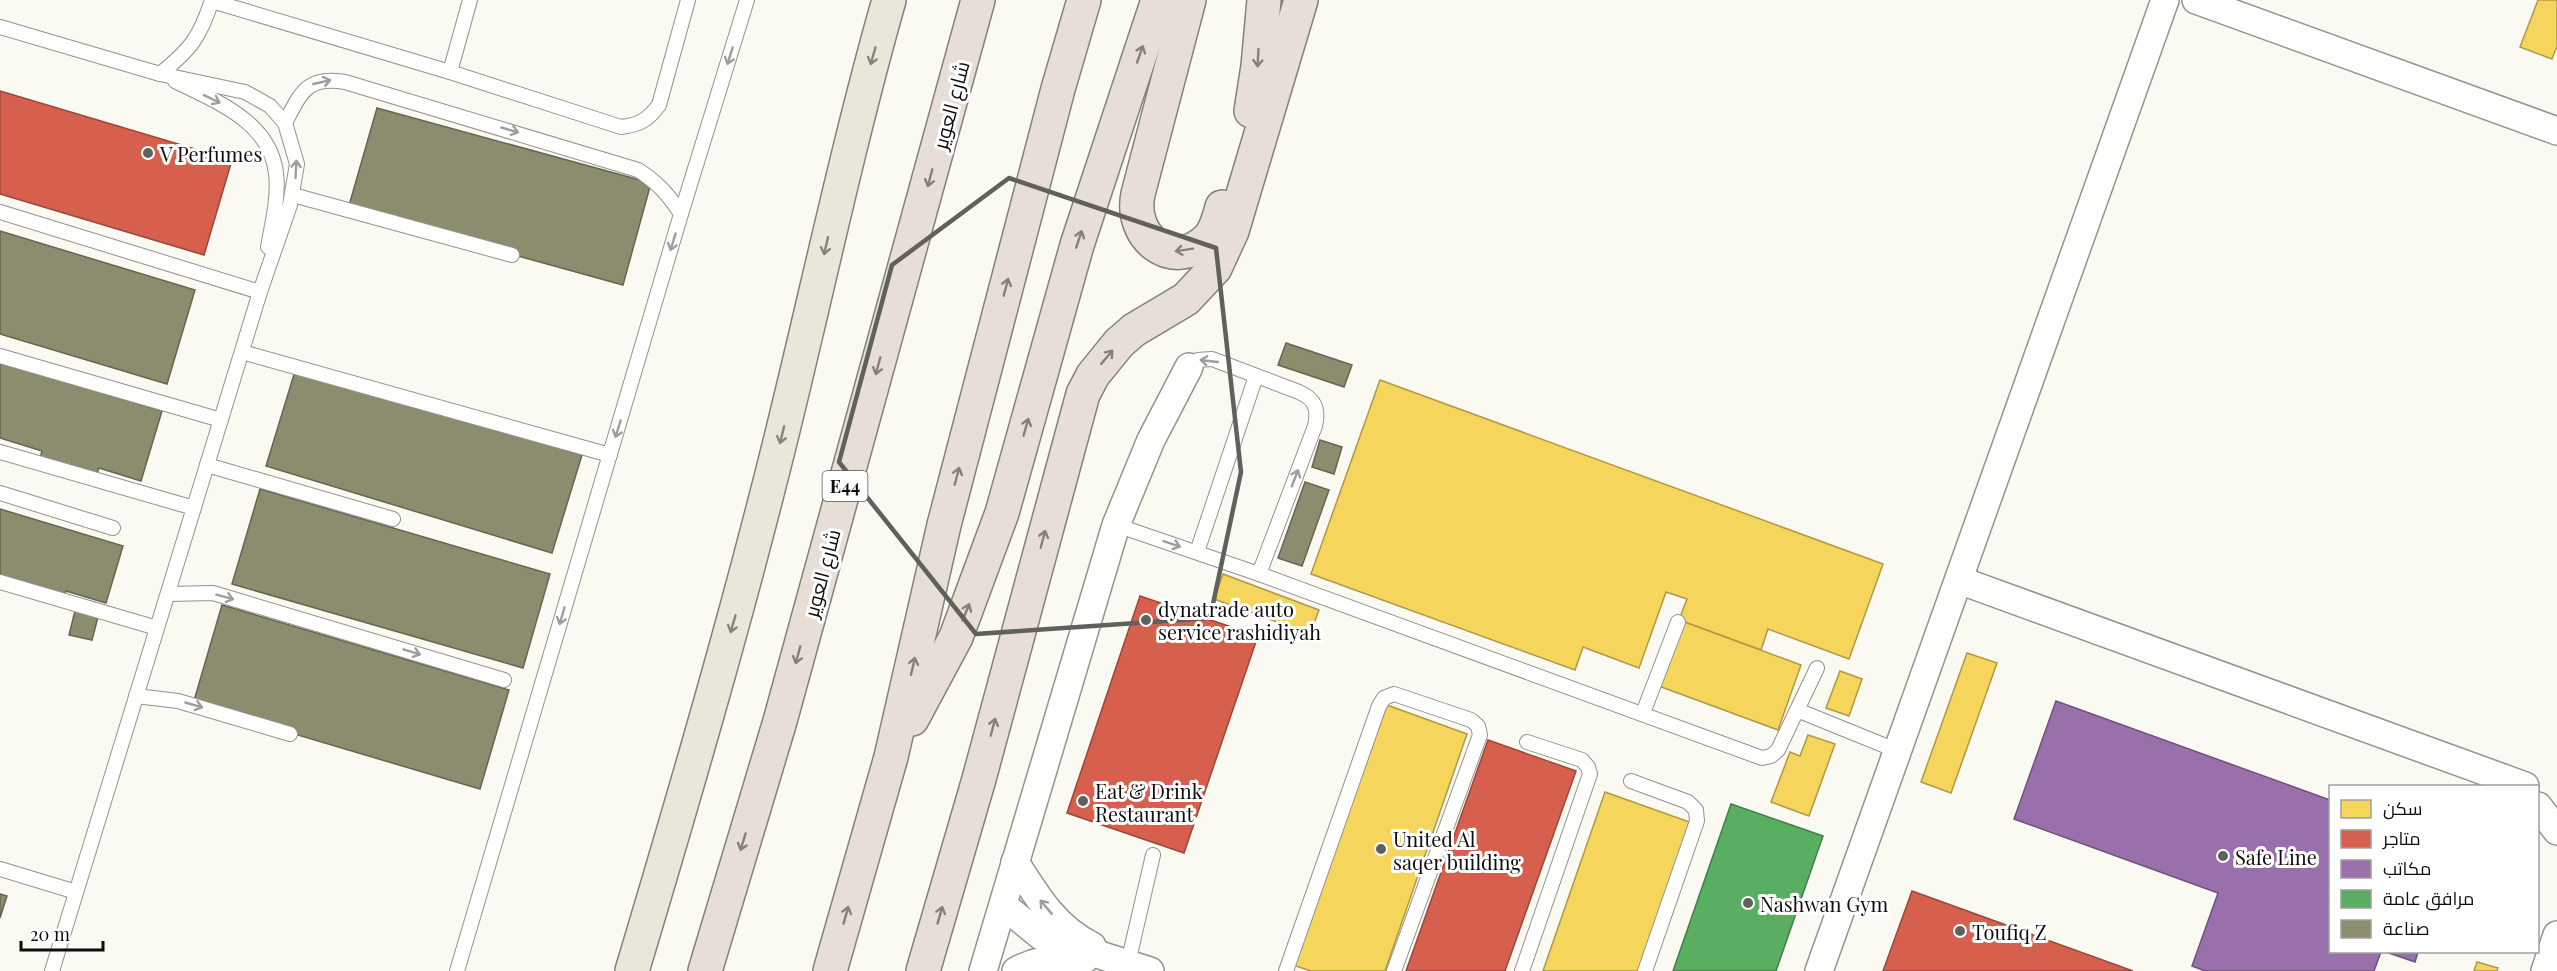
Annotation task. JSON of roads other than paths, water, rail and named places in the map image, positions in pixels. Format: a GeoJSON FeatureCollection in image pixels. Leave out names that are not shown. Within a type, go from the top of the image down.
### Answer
{"type":"FeatureCollection","features":[{"type":"Feature","properties":{"kind":"highway","name":"شارع العوير"},"geometry":{"type":"LineString","coordinates":[[705,971],[780,721],[978,0]]}},
{"type":"Feature","properties":{"kind":"highway"},"geometry":{"type":"LineString","coordinates":[[830,971],[891,758],[944,525],[1058,89],[1084,0]]}},
{"type":"Feature","properties":{"kind":"highway"},"geometry":{"type":"LineString","coordinates":[[891,758],[956,637],[980,576],[1002,513],[1077,245],[1158,0]]}},
{"type":"Feature","properties":{"kind":"highway"},"geometry":{"type":"LineString","coordinates":[[1189,0],[1135,205],[1140,230],[1160,248],[1172,251],[1185,251],[1197,247],[1215,230],[1247,129],[1258,66],[1264,0]]}},
{"type":"Feature","properties":{"kind":"highway"},"geometry":{"type":"LineString","coordinates":[[923,971],[979,778],[1083,394],[1093,375],[1119,343],[1134,330],[1186,299],[1215,268],[1232,231],[1301,0]]}},
{"type":"Feature","properties":{"kind":"main road"},"geometry":{"type":"LineString","coordinates":[[632,971],[687,788],[745,578],[811,319],[851,141],[889,0]]}},
{"type":"Feature","properties":{"kind":"street"},"geometry":{"type":"LineString","coordinates":[[1819,971],[2165,0]]}},
{"type":"Feature","properties":{"kind":"street"},"geometry":{"type":"LineString","coordinates":[[2196,0],[2557,131]]}},
{"type":"Feature","properties":{"kind":"street"},"geometry":{"type":"LineString","coordinates":[[983,971],[1116,525],[1151,440],[1189,367]]}},
{"type":"Feature","properties":{"kind":"street"},"geometry":{"type":"LineString","coordinates":[[1959,580],[2518,785]]}},
{"type":"Feature","properties":{"kind":"street"},"geometry":{"type":"LineString","coordinates":[[2539,791],[2557,798]]}},
{"type":"Feature","properties":{"kind":"street"},"geometry":{"type":"LineString","coordinates":[[2539,807],[2557,831]]}},
{"type":"Feature","properties":{"kind":"street"},"geometry":{"type":"LineString","coordinates":[[1015,862],[1042,905],[1063,926],[1086,943],[1139,967]]}},
{"type":"Feature","properties":{"kind":"street"},"geometry":{"type":"LineString","coordinates":[[1003,905],[1041,936],[1058,944],[1139,967]]}},
{"type":"Feature","properties":{"kind":"street"},"geometry":{"type":"LineString","coordinates":[[2545,971],[2557,935]]}},
{"type":"Feature","properties":{"kind":"street"},"geometry":{"type":"LineString","coordinates":[[1016,971],[1040,961],[1061,958],[1139,967]]}},
{"type":"Feature","properties":{"kind":"lane"},"geometry":{"type":"LineString","coordinates":[[160,74],[184,55],[202,30],[212,0],[450,72],[606,124],[621,127],[636,125],[650,117],[659,105],[688,0]]}},
{"type":"Feature","properties":{"kind":"lane"},"geometry":{"type":"LineString","coordinates":[[450,72],[470,0]]}},
{"type":"Feature","properties":{"kind":"lane"},"geometry":{"type":"LineString","coordinates":[[457,971],[681,214],[747,0]]}},
{"type":"Feature","properties":{"kind":"lane"},"geometry":{"type":"LineString","coordinates":[[0,27],[160,74],[245,93],[270,106],[285,123],[297,164],[293,195],[261,289],[52,971]]}},
{"type":"Feature","properties":{"kind":"lane"},"geometry":{"type":"LineString","coordinates":[[160,74],[229,108],[251,125],[267,147],[276,172],[275,200],[261,289]]}},
{"type":"Feature","properties":{"kind":"lane"},"geometry":{"type":"LineString","coordinates":[[285,123],[297,100],[309,86],[327,79],[345,82],[638,170],[655,181],[670,196],[681,214]]}},
{"type":"Feature","properties":{"kind":"lane"},"geometry":{"type":"LineString","coordinates":[[293,195],[512,255]]}},
{"type":"Feature","properties":{"kind":"lane"},"geometry":{"type":"LineString","coordinates":[[0,212],[261,289]]}},
{"type":"Feature","properties":{"kind":"lane"},"geometry":{"type":"LineString","coordinates":[[242,352],[610,455]]}},
{"type":"Feature","properties":{"kind":"lane"},"geometry":{"type":"LineString","coordinates":[[0,356],[221,420]]}},
{"type":"Feature","properties":{"kind":"lane"},"geometry":{"type":"LineString","coordinates":[[1189,367],[1198,360],[1212,359],[1309,396],[1316,405],[1317,415],[1259,574]]}},
{"type":"Feature","properties":{"kind":"lane"},"geometry":{"type":"LineString","coordinates":[[1197,552],[1256,376]]}},
{"type":"Feature","properties":{"kind":"lane"},"geometry":{"type":"LineString","coordinates":[[0,452],[194,508]]}},
{"type":"Feature","properties":{"kind":"lane"},"geometry":{"type":"LineString","coordinates":[[207,465],[393,519]]}},
{"type":"Feature","properties":{"kind":"lane"},"geometry":{"type":"LineString","coordinates":[[0,494],[113,528]]}},
{"type":"Feature","properties":{"kind":"lane"},"geometry":{"type":"LineString","coordinates":[[1116,525],[1259,574],[1762,758],[1771,756],[1778,750],[1817,668]]}},
{"type":"Feature","properties":{"kind":"lane"},"geometry":{"type":"LineString","coordinates":[[0,582],[157,628]]}},
{"type":"Feature","properties":{"kind":"lane"},"geometry":{"type":"LineString","coordinates":[[168,594],[213,593],[504,680]]}},
{"type":"Feature","properties":{"kind":"lane"},"geometry":{"type":"LineString","coordinates":[[1642,713],[1678,622]]}},
{"type":"Feature","properties":{"kind":"lane"},"geometry":{"type":"LineString","coordinates":[[1286,971],[1378,706],[1384,698],[1394,694],[1471,720],[1478,726],[1480,735],[1394,971]]}},
{"type":"Feature","properties":{"kind":"lane"},"geometry":{"type":"LineString","coordinates":[[136,696],[178,701],[290,734]]}},
{"type":"Feature","properties":{"kind":"lane"},"geometry":{"type":"LineString","coordinates":[[1797,710],[1898,751]]}},
{"type":"Feature","properties":{"kind":"lane"},"geometry":{"type":"LineString","coordinates":[[1522,971],[1590,774],[1582,760],[1527,742]]}},
{"type":"Feature","properties":{"kind":"lane"},"geometry":{"type":"LineString","coordinates":[[1631,781],[1689,802],[1697,816],[1696,827],[1645,971]]}},
{"type":"Feature","properties":{"kind":"lane"},"geometry":{"type":"LineString","coordinates":[[1139,967],[1153,855]]}},
{"type":"Feature","properties":{"kind":"lane"},"geometry":{"type":"LineString","coordinates":[[0,869],[76,892]]}},
{"type":"Feature","properties":{"kind":"place","name":"V Perfumes"},"geometry":{"type":"Point","coordinates":[148,153]}},
{"type":"Feature","properties":{"kind":"place","name":"dynatrade auto service rashidiyah"},"geometry":{"type":"Point","coordinates":[1146,620]}},
{"type":"Feature","properties":{"kind":"place","name":"Eat & Drink Restaurant"},"geometry":{"type":"Point","coordinates":[1083,801]}},
{"type":"Feature","properties":{"kind":"place","name":"United Al saqer building"},"geometry":{"type":"Point","coordinates":[1381,849]}},
{"type":"Feature","properties":{"kind":"place","name":"Safe Line"},"geometry":{"type":"Point","coordinates":[2223,856]}},
{"type":"Feature","properties":{"kind":"place","name":"Nashwan Gym"},"geometry":{"type":"Point","coordinates":[1748,903]}},
{"type":"Feature","properties":{"kind":"place","name":"Toufiq Z"},"geometry":{"type":"Point","coordinates":[1960,931]}}]}
